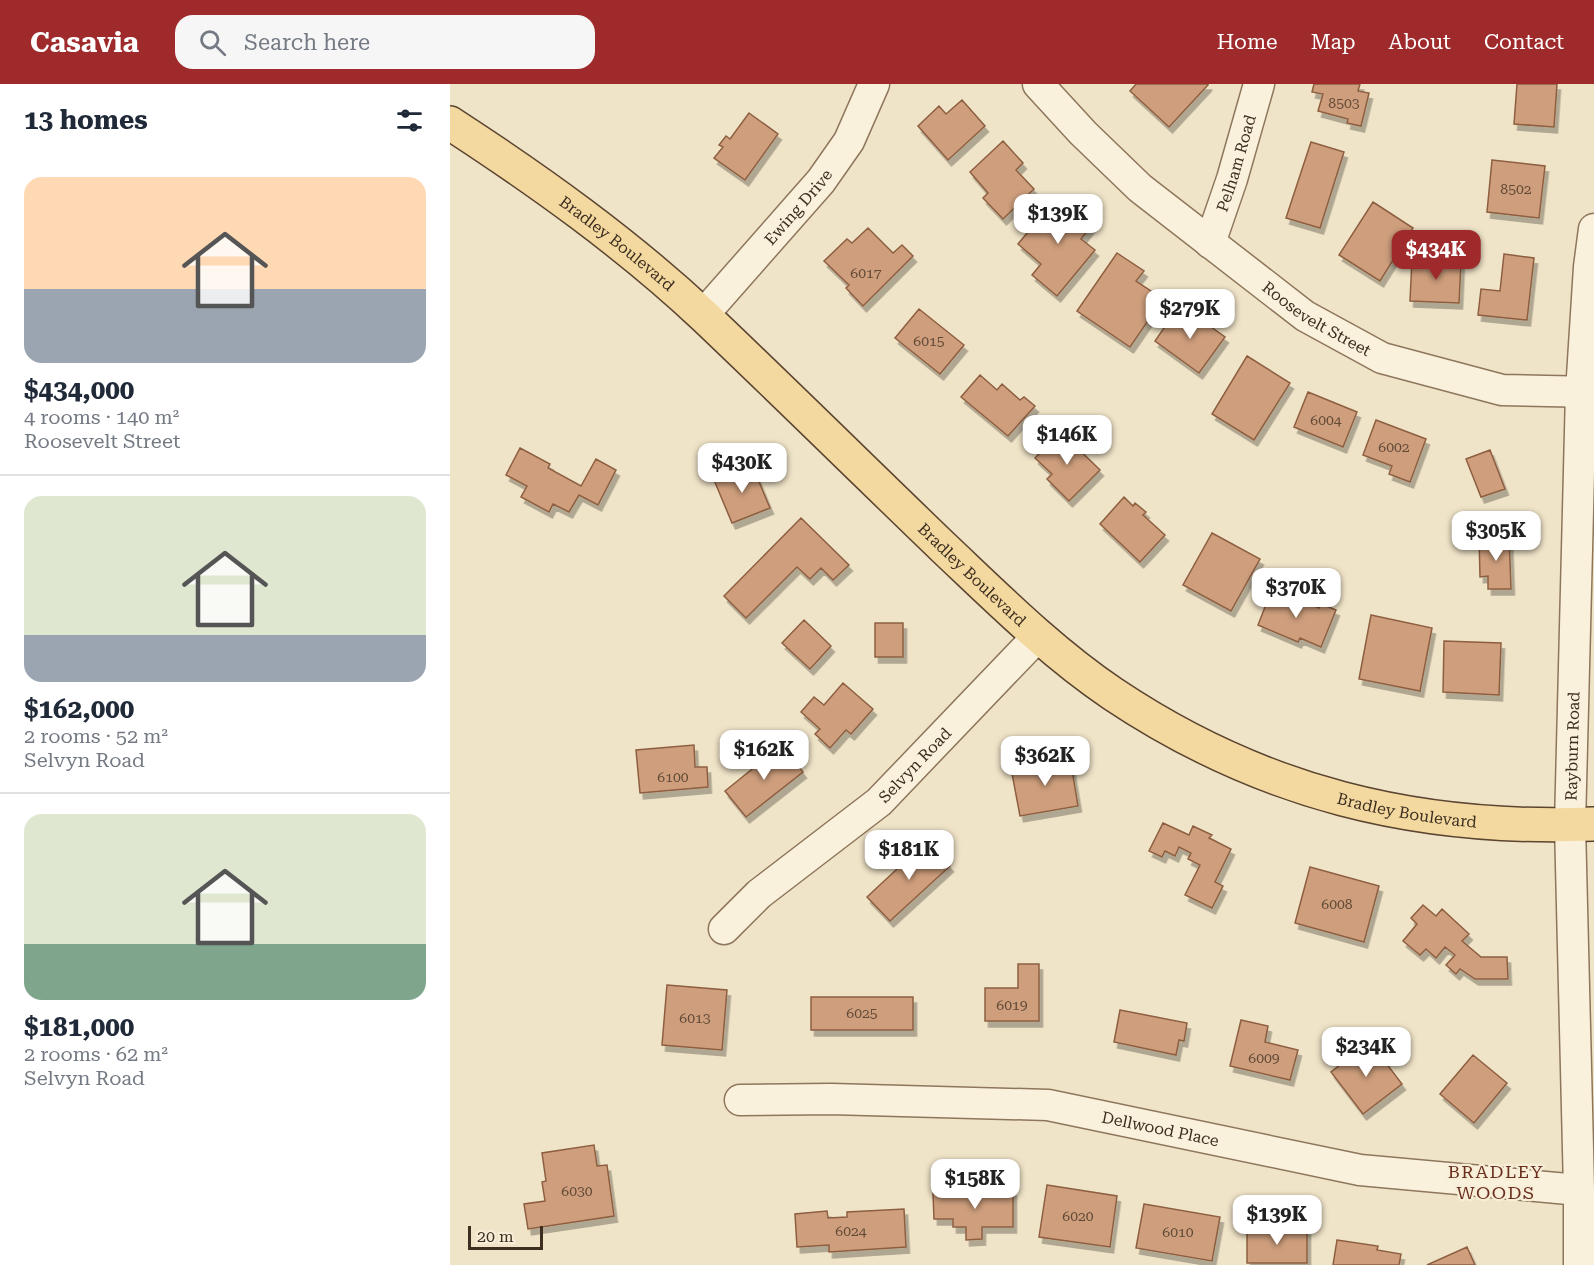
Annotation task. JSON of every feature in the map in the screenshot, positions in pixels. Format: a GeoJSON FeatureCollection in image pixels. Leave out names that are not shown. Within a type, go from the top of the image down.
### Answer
{"type":"FeatureCollection","features":[{"type":"Feature","properties":{"kind":"main road","name":"Bradley Boulevard"},"geometry":{"type":"LineString","coordinates":[[450,123],[600,227],[703,315],[1038,636],[1110,692],[1155,720],[1215,752],[1305,789],[1363,805],[1421,816],[1520,824],[1582,824]]}},
{"type":"Feature","properties":{"kind":"street","name":"Ewing Drive"},"geometry":{"type":"LineString","coordinates":[[703,315],[821,181],[849,141],[874,84]]}},
{"type":"Feature","properties":{"kind":"street","name":"Roosevelt Street"},"geometry":{"type":"LineString","coordinates":[[1038,84],[1083,133],[1140,189],[1305,316],[1382,358],[1502,390],[1588,392]]}},
{"type":"Feature","properties":{"kind":"street","name":"Pelham Road"},"geometry":{"type":"LineString","coordinates":[[1210,243],[1232,179],[1259,84]]}},
{"type":"Feature","properties":{"kind":"street","name":"Rayburn Road"},"geometry":{"type":"LineString","coordinates":[[1579,1265],[1589,267],[1594,229]]}},
{"type":"Feature","properties":{"kind":"street","name":"Selvyn Road"},"geometry":{"type":"LineString","coordinates":[[724,929],[759,894],[879,802],[1038,636]]}},
{"type":"Feature","properties":{"kind":"street","name":"Dellwood Place"},"geometry":{"type":"LineString","coordinates":[[740,1100],[831,1099],[1048,1105],[1360,1170],[1579,1190]]}},
{"type":"Feature","properties":{"kind":"building"},"geometry":{"type":"Polygon","coordinates":[[[1136,84],[1208,85],[1169,127],[1130,91],[1136,84]]]}},
{"type":"Feature","properties":{"kind":"building"},"geometry":{"type":"Polygon","coordinates":[[[1314,84],[1360,84],[1358,91],[1369,93],[1361,126],[1347,123],[1348,119],[1318,111],[1323,94],[1312,92],[1314,84]]]}},
{"type":"Feature","properties":{"kind":"building"},"geometry":{"type":"Polygon","coordinates":[[[1517,84],[1557,84],[1554,127],[1514,124],[1517,84]]]}},
{"type":"Feature","properties":{"kind":"building"},"geometry":{"type":"Polygon","coordinates":[[[962,100],[985,126],[948,160],[918,126],[939,106],[946,114],[962,100]]]}},
{"type":"Feature","properties":{"kind":"building"},"geometry":{"type":"Polygon","coordinates":[[[749,113],[778,134],[745,180],[714,158],[723,147],[719,145],[726,136],[730,139],[749,113]]]}},
{"type":"Feature","properties":{"kind":"building"},"geometry":{"type":"Polygon","coordinates":[[[1003,141],[1023,163],[1016,170],[1034,189],[1003,219],[983,198],[988,193],[970,172],[1003,141]]]}},
{"type":"Feature","properties":{"kind":"building"},"geometry":{"type":"Polygon","coordinates":[[[1311,142],[1344,152],[1320,228],[1286,218],[1311,142]]]}},
{"type":"Feature","properties":{"kind":"building"},"geometry":{"type":"Polygon","coordinates":[[[1492,160],[1545,166],[1539,218],[1487,212],[1492,160]]]}},
{"type":"Feature","properties":{"kind":"building"},"geometry":{"type":"Polygon","coordinates":[[[1059,195],[1093,224],[1081,239],[1095,250],[1057,296],[1032,275],[1041,264],[1018,244],[1059,195]]]}},
{"type":"Feature","properties":{"kind":"building"},"geometry":{"type":"Polygon","coordinates":[[[1373,202],[1413,228],[1380,281],[1339,255],[1373,202]]]}},
{"type":"Feature","properties":{"kind":"building"},"geometry":{"type":"Polygon","coordinates":[[[868,228],[893,253],[902,245],[913,256],[863,306],[846,288],[849,285],[824,261],[847,239],[852,243],[868,228]]]}},
{"type":"Feature","properties":{"kind":"building"},"geometry":{"type":"Polygon","coordinates":[[[1117,253],[1144,271],[1136,281],[1163,299],[1130,347],[1077,311],[1117,253]]]}},
{"type":"Feature","properties":{"kind":"building"},"geometry":{"type":"Polygon","coordinates":[[[1504,254],[1534,258],[1527,320],[1478,315],[1481,289],[1500,291],[1504,254]]]}},
{"type":"Feature","properties":{"kind":"building"},"geometry":{"type":"Polygon","coordinates":[[[1412,259],[1461,261],[1459,303],[1410,301],[1412,259]]]}},
{"type":"Feature","properties":{"kind":"building"},"geometry":{"type":"Polygon","coordinates":[[[919,309],[964,345],[940,374],[895,338],[919,309]]]}},
{"type":"Feature","properties":{"kind":"building"},"geometry":{"type":"Polygon","coordinates":[[[1177,309],[1201,326],[1204,322],[1225,337],[1199,373],[1155,341],[1177,309]]]}},
{"type":"Feature","properties":{"kind":"building"},"geometry":{"type":"Polygon","coordinates":[[[1247,356],[1290,383],[1254,440],[1212,414],[1247,356]]]}},
{"type":"Feature","properties":{"kind":"building"},"geometry":{"type":"Polygon","coordinates":[[[980,375],[997,390],[1002,384],[1020,400],[1024,397],[1035,406],[1008,436],[961,397],[980,375]]]}},
{"type":"Feature","properties":{"kind":"building"},"geometry":{"type":"Polygon","coordinates":[[[1308,392],[1357,412],[1343,447],[1294,427],[1308,392]]]}},
{"type":"Feature","properties":{"kind":"building"},"geometry":{"type":"Polygon","coordinates":[[[1376,420],[1426,439],[1410,482],[1389,474],[1392,466],[1363,455],[1376,420]]]}},
{"type":"Feature","properties":{"kind":"building"},"geometry":{"type":"Polygon","coordinates":[[[1061,432],[1100,470],[1069,501],[1047,479],[1052,474],[1035,458],[1061,432]]]}},
{"type":"Feature","properties":{"kind":"building"},"geometry":{"type":"Polygon","coordinates":[[[520,448],[550,464],[548,468],[581,486],[596,459],[616,470],[598,505],[579,495],[569,512],[553,504],[549,512],[521,497],[527,486],[506,475],[520,448]]]}},
{"type":"Feature","properties":{"kind":"building"},"geometry":{"type":"Polygon","coordinates":[[[1490,450],[1505,489],[1481,497],[1466,459],[1490,450]]]}},
{"type":"Feature","properties":{"kind":"building"},"geometry":{"type":"Polygon","coordinates":[[[752,465],[770,508],[732,523],[714,480],[752,465]]]}},
{"type":"Feature","properties":{"kind":"building"},"geometry":{"type":"Polygon","coordinates":[[[1124,497],[1133,506],[1135,503],[1146,512],[1143,515],[1165,535],[1140,562],[1100,524],[1124,497]]]}},
{"type":"Feature","properties":{"kind":"building"},"geometry":{"type":"Polygon","coordinates":[[[801,518],[849,565],[833,580],[821,568],[810,579],[797,567],[746,618],[724,596],[801,518]]]}},
{"type":"Feature","properties":{"kind":"building"},"geometry":{"type":"Polygon","coordinates":[[[1212,533],[1260,559],[1231,611],[1183,585],[1212,533]]]}},
{"type":"Feature","properties":{"kind":"building"},"geometry":{"type":"Polygon","coordinates":[[[1509,536],[1511,589],[1488,589],[1488,576],[1480,577],[1479,537],[1509,536]]]}},
{"type":"Feature","properties":{"kind":"building"},"geometry":{"type":"Polygon","coordinates":[[[1272,589],[1319,608],[1321,604],[1336,610],[1321,647],[1300,638],[1298,642],[1258,625],[1272,589]]]}},
{"type":"Feature","properties":{"kind":"building"},"geometry":{"type":"Polygon","coordinates":[[[1371,615],[1432,628],[1420,691],[1359,679],[1371,615]]]}},
{"type":"Feature","properties":{"kind":"building"},"geometry":{"type":"Polygon","coordinates":[[[804,620],[831,646],[810,669],[782,643],[804,620]]]}},
{"type":"Feature","properties":{"kind":"building"},"geometry":{"type":"Polygon","coordinates":[[[875,623],[903,623],[903,657],[875,657],[875,623]]]}},
{"type":"Feature","properties":{"kind":"building"},"geometry":{"type":"Polygon","coordinates":[[[1444,641],[1501,643],[1499,695],[1443,692],[1444,641]]]}},
{"type":"Feature","properties":{"kind":"building"},"geometry":{"type":"Polygon","coordinates":[[[843,683],[873,709],[851,734],[846,730],[830,748],[815,734],[820,729],[801,712],[814,697],[824,705],[843,683]]]}},
{"type":"Feature","properties":{"kind":"building"},"geometry":{"type":"Polygon","coordinates":[[[694,745],[695,767],[707,767],[708,787],[640,793],[636,750],[694,745]]]}},
{"type":"Feature","properties":{"kind":"building"},"geometry":{"type":"Polygon","coordinates":[[[782,745],[803,772],[746,817],[725,791],[782,745]]]}},
{"type":"Feature","properties":{"kind":"building"},"geometry":{"type":"Polygon","coordinates":[[[1070,758],[1078,806],[1020,816],[1011,768],[1070,758]]]}},
{"type":"Feature","properties":{"kind":"building"},"geometry":{"type":"Polygon","coordinates":[[[1163,823],[1189,835],[1193,826],[1212,835],[1209,838],[1231,849],[1215,882],[1223,886],[1212,908],[1185,895],[1200,865],[1188,859],[1191,853],[1179,847],[1175,856],[1165,851],[1162,857],[1149,851],[1163,823]]]}},
{"type":"Feature","properties":{"kind":"building"},"geometry":{"type":"Polygon","coordinates":[[[927,841],[950,866],[890,921],[867,897],[927,841]]]}},
{"type":"Feature","properties":{"kind":"building"},"geometry":{"type":"Polygon","coordinates":[[[1310,867],[1379,886],[1364,942],[1295,923],[1310,867]]]}},
{"type":"Feature","properties":{"kind":"building"},"geometry":{"type":"Polygon","coordinates":[[[1423,905],[1436,916],[1442,909],[1469,934],[1462,941],[1481,957],[1507,957],[1508,979],[1475,979],[1460,969],[1456,974],[1446,965],[1455,955],[1445,947],[1436,958],[1426,949],[1420,955],[1403,941],[1417,924],[1411,918],[1423,905]]]}},
{"type":"Feature","properties":{"kind":"building"},"geometry":{"type":"Polygon","coordinates":[[[1018,964],[1039,964],[1039,1021],[985,1021],[985,988],[1018,988],[1018,964]]]}},
{"type":"Feature","properties":{"kind":"building"},"geometry":{"type":"Polygon","coordinates":[[[667,985],[727,990],[722,1050],[662,1045],[667,985]]]}},
{"type":"Feature","properties":{"kind":"building"},"geometry":{"type":"Polygon","coordinates":[[[811,997],[913,997],[913,1030],[811,1030],[811,997]]]}},
{"type":"Feature","properties":{"kind":"building"},"geometry":{"type":"Polygon","coordinates":[[[1120,1010],[1187,1023],[1184,1041],[1179,1040],[1176,1055],[1114,1042],[1120,1010]]]}},
{"type":"Feature","properties":{"kind":"building"},"geometry":{"type":"Polygon","coordinates":[[[1241,1020],[1268,1026],[1265,1042],[1298,1050],[1290,1080],[1230,1066],[1241,1020]]]}},
{"type":"Feature","properties":{"kind":"building"},"geometry":{"type":"Polygon","coordinates":[[[1370,1042],[1402,1084],[1363,1114],[1331,1072],[1370,1042]]]}},
{"type":"Feature","properties":{"kind":"building"},"geometry":{"type":"Polygon","coordinates":[[[1473,1055],[1507,1083],[1474,1123],[1440,1094],[1473,1055]]]}},
{"type":"Feature","properties":{"kind":"building"},"geometry":{"type":"Polygon","coordinates":[[[594,1145],[597,1166],[607,1165],[614,1216],[528,1229],[524,1204],[545,1201],[542,1182],[546,1181],[542,1153],[594,1145]]]}},
{"type":"Feature","properties":{"kind":"building"},"geometry":{"type":"Polygon","coordinates":[[[1047,1185],[1117,1196],[1110,1247],[1039,1237],[1047,1185]]]}},
{"type":"Feature","properties":{"kind":"building"},"geometry":{"type":"Polygon","coordinates":[[[1013,1190],[1013,1227],[982,1227],[982,1239],[966,1240],[966,1227],[953,1227],[953,1219],[934,1219],[933,1193],[1013,1190]]]}},
{"type":"Feature","properties":{"kind":"building"},"geometry":{"type":"Polygon","coordinates":[[[1144,1204],[1220,1217],[1212,1261],[1136,1248],[1144,1204]]]}},
{"type":"Feature","properties":{"kind":"building"},"geometry":{"type":"Polygon","coordinates":[[[904,1209],[906,1247],[829,1252],[829,1245],[797,1247],[795,1214],[827,1211],[828,1218],[847,1217],[847,1212],[904,1209]]]}},
{"type":"Feature","properties":{"kind":"building"},"geometry":{"type":"Polygon","coordinates":[[[1247,1229],[1307,1229],[1307,1263],[1247,1263],[1247,1229]]]}},
{"type":"Feature","properties":{"kind":"building"},"geometry":{"type":"Polygon","coordinates":[[[1337,1240],[1378,1246],[1377,1250],[1401,1254],[1399,1265],[1333,1265],[1337,1240]]]}},
{"type":"Feature","properties":{"kind":"building"},"geometry":{"type":"Polygon","coordinates":[[[1467,1247],[1475,1265],[1427,1265],[1467,1247]]]}},
{"type":"Feature","properties":{"kind":"district","name":"BRADLEY WOODS"},"geometry":{"type":"Point","coordinates":[1496,1181]}}]}
